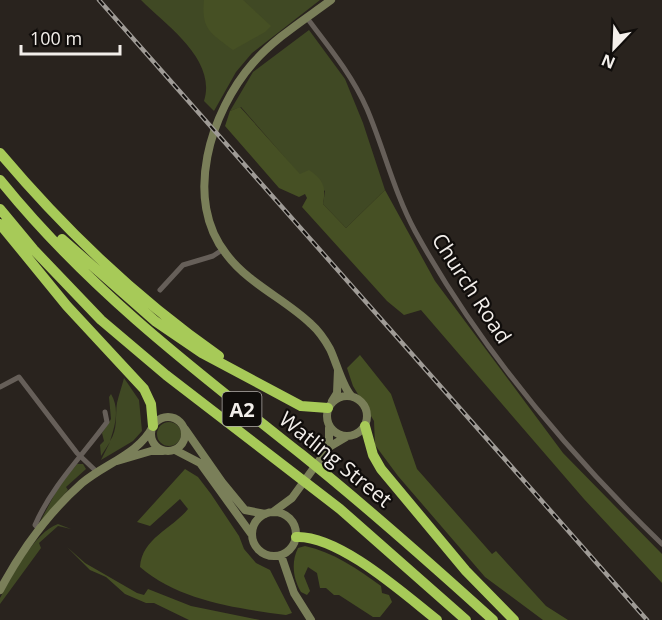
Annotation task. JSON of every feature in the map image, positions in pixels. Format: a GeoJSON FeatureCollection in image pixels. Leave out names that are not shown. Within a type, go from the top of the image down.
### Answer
{"type":"FeatureCollection","features":[{"type":"Feature","properties":{"kind":"highway"},"geometry":{"type":"LineString","coordinates":[[0,153],[55,215],[102,262],[176,326],[256,382]]}},
{"type":"Feature","properties":{"kind":"highway"},"geometry":{"type":"LineString","coordinates":[[1,182],[94,269],[155,321],[202,353],[301,406],[329,405]]}},
{"type":"Feature","properties":{"kind":"highway","name":"Watling Street"},"geometry":{"type":"LineString","coordinates":[[1,182],[72,260],[141,326],[193,371],[375,515],[493,620]]}},
{"type":"Feature","properties":{"kind":"highway","name":"Watling Street"},"geometry":{"type":"LineString","coordinates":[[0,209],[34,250],[101,320],[166,375],[340,509],[466,620]]}},
{"type":"Feature","properties":{"kind":"highway"},"geometry":{"type":"LineString","coordinates":[[0,224],[67,306],[144,389],[151,404],[153,426]]}},
{"type":"Feature","properties":{"kind":"highway"},"geometry":{"type":"LineString","coordinates":[[365,426],[373,455],[381,469],[466,571],[514,620]]}},
{"type":"Feature","properties":{"kind":"highway"},"geometry":{"type":"LineString","coordinates":[[296,537],[314,539],[340,551],[367,567],[437,620]]}},
{"type":"Feature","properties":{"kind":"street"},"geometry":{"type":"LineString","coordinates":[[252,536],[255,523],[292,498],[327,448],[346,437],[357,434],[365,426],[367,412],[360,400],[347,392],[327,344],[317,330],[244,273],[222,250],[208,219],[205,197],[211,142],[222,110],[237,83],[254,61],[331,0]]}},
{"type":"Feature","properties":{"kind":"street","name":"Church Road"},"geometry":{"type":"LineString","coordinates":[[307,18],[360,95],[400,200],[421,242],[467,314],[544,417],[593,474],[662,544]]}},
{"type":"Feature","properties":{"kind":"street"},"geometry":{"type":"LineString","coordinates":[[160,290],[183,266],[213,256],[222,250]]}},
{"type":"Feature","properties":{"kind":"street"},"geometry":{"type":"LineString","coordinates":[[327,448],[330,428],[326,415],[338,386],[337,365]]}},
{"type":"Feature","properties":{"kind":"street"},"geometry":{"type":"LineString","coordinates":[[0,387],[19,377],[81,457],[97,472]]}},
{"type":"Feature","properties":{"kind":"street"},"geometry":{"type":"LineString","coordinates":[[329,405],[341,397],[353,397]]}},
{"type":"Feature","properties":{"kind":"street"},"geometry":{"type":"LineString","coordinates":[[40,530],[35,525],[46,503],[60,481],[107,422],[105,412]]}},
{"type":"Feature","properties":{"kind":"street"},"geometry":{"type":"LineString","coordinates":[[0,590],[40,530],[74,491],[97,472],[140,445],[153,426],[162,419],[171,417],[179,421],[245,510],[286,515],[292,520]]}},
{"type":"Feature","properties":{"kind":"street"},"geometry":{"type":"LineString","coordinates":[[153,426],[152,441],[163,451]]}},
{"type":"Feature","properties":{"kind":"street"},"geometry":{"type":"LineString","coordinates":[[330,428],[339,436],[346,437]]}},
{"type":"Feature","properties":{"kind":"street"},"geometry":{"type":"LineString","coordinates":[[175,450],[184,442],[185,429]]}},
{"type":"Feature","properties":{"kind":"street"},"geometry":{"type":"LineString","coordinates":[[96,438],[102,442]]}},
{"type":"Feature","properties":{"kind":"street"},"geometry":{"type":"LineString","coordinates":[[116,461],[152,451],[175,450],[200,463],[262,552],[281,555],[291,548],[296,537],[292,520],[292,498]]}},
{"type":"Feature","properties":{"kind":"street"},"geometry":{"type":"LineString","coordinates":[[281,555],[294,593],[311,620]]}},
{"type":"Feature","properties":{"kind":"green space"},"geometry":{"type":"Polygon","coordinates":[[[141,0],[320,0],[252,53],[236,72],[214,111],[204,101],[206,86],[197,58],[176,33],[141,0]]]}},
{"type":"Feature","properties":{"kind":"green space"},"geometry":{"type":"Polygon","coordinates":[[[204,0],[243,0],[271,26],[265,32],[233,50],[213,35],[206,25],[204,0]]]}},
{"type":"Feature","properties":{"kind":"green space"},"geometry":{"type":"Polygon","coordinates":[[[309,30],[345,79],[363,123],[385,190],[346,228],[323,204],[325,191],[300,175],[241,107],[230,111],[253,72],[309,30]]]}},
{"type":"Feature","properties":{"kind":"green space"},"geometry":{"type":"Polygon","coordinates":[[[240,107],[300,174],[309,170],[318,177],[324,188],[323,204],[346,228],[385,190],[435,281],[563,453],[662,554],[662,583],[584,499],[421,310],[404,315],[387,301],[302,207],[307,198],[305,194],[299,197],[279,188],[225,126],[230,111],[240,107]]]}},
{"type":"Feature","properties":{"kind":"green space"},"geometry":{"type":"Polygon","coordinates":[[[360,355],[391,394],[417,469],[492,554],[496,551],[546,606],[568,620],[543,620],[485,577],[398,476],[375,445],[374,421],[353,386],[347,368],[360,355]]]}},
{"type":"Feature","properties":{"kind":"green space"},"geometry":{"type":"Polygon","coordinates":[[[124,378],[139,400],[142,431],[133,441],[101,460],[110,442],[101,456],[100,445],[104,441],[102,433],[111,419],[109,397],[111,394],[116,412],[110,441],[114,432],[116,422],[117,403],[124,378]]]}},
{"type":"Feature","properties":{"kind":"green space"},"geometry":{"type":"Polygon","coordinates":[[[164,422],[174,422],[181,429],[181,439],[174,446],[164,446],[157,439],[157,429],[164,422]]]}},
{"type":"Feature","properties":{"kind":"green space"},"geometry":{"type":"Polygon","coordinates":[[[77,464],[83,464],[86,469],[66,487],[68,490],[40,522],[59,486],[77,464]]]}},
{"type":"Feature","properties":{"kind":"green space"},"geometry":{"type":"Polygon","coordinates":[[[185,469],[198,477],[211,494],[239,536],[244,549],[256,563],[270,570],[292,613],[286,615],[209,601],[173,588],[140,567],[142,557],[152,541],[188,509],[180,499],[150,526],[137,522],[185,469]]]}},
{"type":"Feature","properties":{"kind":"green space"},"geometry":{"type":"Polygon","coordinates":[[[58,524],[71,529],[58,526],[39,543],[41,548],[0,604],[0,598],[24,557],[40,536],[58,524]]]}},
{"type":"Feature","properties":{"kind":"green space"},"geometry":{"type":"Polygon","coordinates":[[[305,546],[325,552],[354,567],[381,586],[382,593],[389,595],[392,602],[380,617],[373,617],[339,595],[334,595],[326,588],[320,588],[317,573],[308,567],[304,576],[310,591],[307,595],[301,592],[296,582],[294,565],[298,548],[305,546]]]}},
{"type":"Feature","properties":{"kind":"green space"},"geometry":{"type":"Polygon","coordinates":[[[67,547],[85,563],[137,593],[144,595],[148,589],[191,606],[260,620],[189,620],[154,603],[146,603],[125,594],[106,577],[90,570],[67,547]]]}},
{"type":"Feature","properties":{"kind":"railway"},"geometry":{"type":"LineString","coordinates":[[99,0],[647,620]]}}]}
